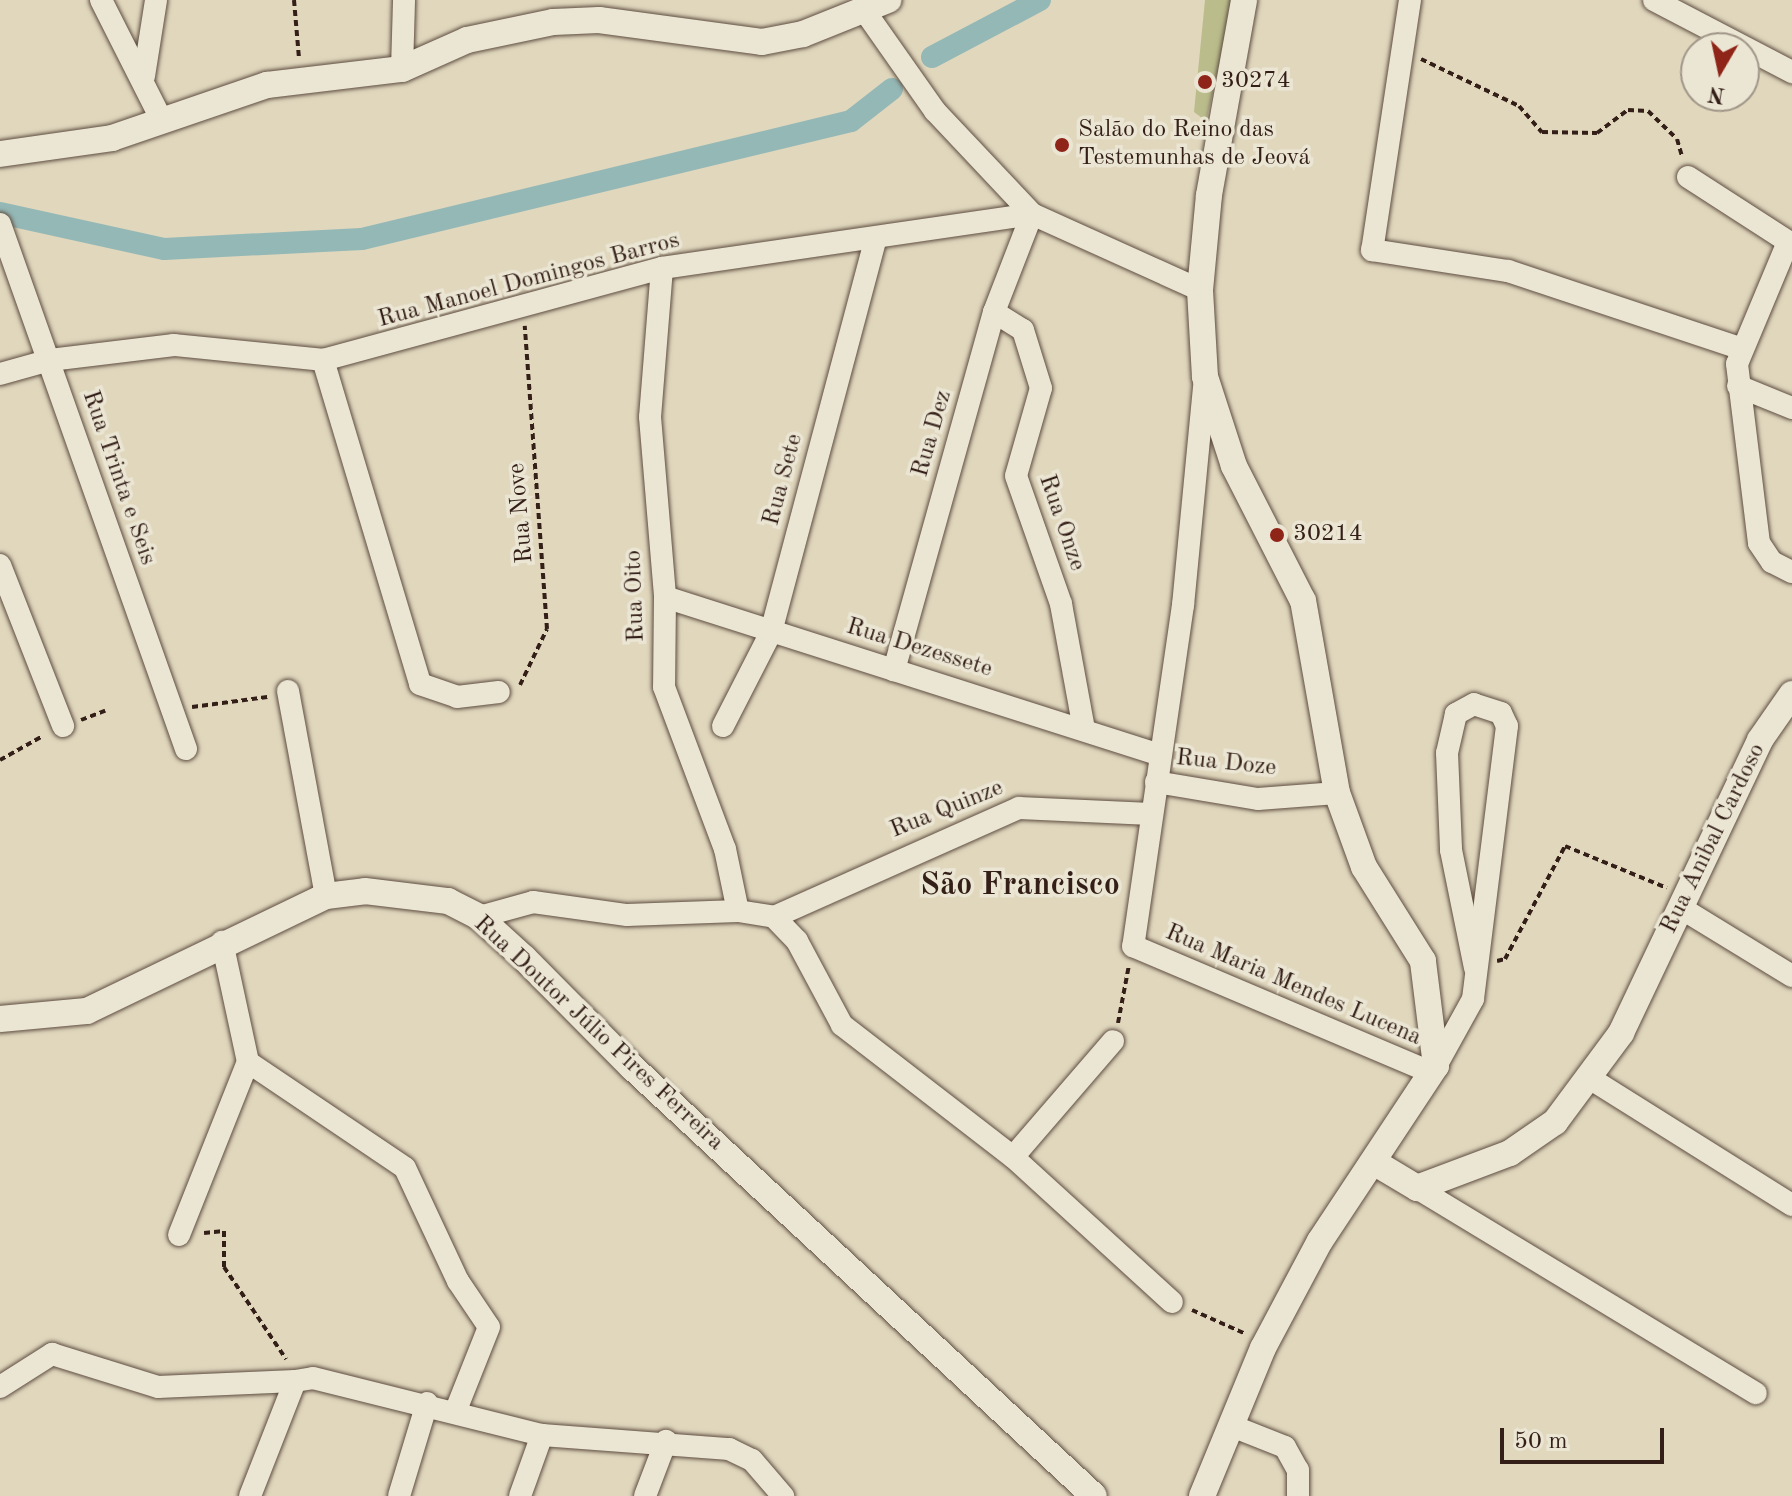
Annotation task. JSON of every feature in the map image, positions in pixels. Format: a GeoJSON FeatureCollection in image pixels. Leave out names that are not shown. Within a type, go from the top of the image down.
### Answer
{"type":"FeatureCollection","features":[{"type":"Feature","properties":{"kind":"street"},"geometry":{"type":"LineString","coordinates":[[101,0],[144,76],[161,119]]}},
{"type":"Feature","properties":{"kind":"street"},"geometry":{"type":"LineString","coordinates":[[144,76],[156,0]]}},
{"type":"Feature","properties":{"kind":"street"},"geometry":{"type":"LineString","coordinates":[[402,69],[404,0]]}},
{"type":"Feature","properties":{"kind":"street"},"geometry":{"type":"LineString","coordinates":[[1133,946],[1156,782],[1157,754],[1183,605],[1205,377],[1200,290],[1215,137],[1244,0]]}},
{"type":"Feature","properties":{"kind":"street"},"geometry":{"type":"LineString","coordinates":[[1410,0],[1397,49],[1372,250],[1508,271],[1740,348]]}},
{"type":"Feature","properties":{"kind":"street"},"geometry":{"type":"LineString","coordinates":[[1654,0],[1792,72]]}},
{"type":"Feature","properties":{"kind":"street"},"geometry":{"type":"LineString","coordinates":[[0,154],[112,138],[210,100],[300,81],[402,69],[467,40],[553,22],[599,20],[762,42],[876,5],[935,111],[1032,214]]}},
{"type":"Feature","properties":{"kind":"street"},"geometry":{"type":"LineString","coordinates":[[1688,177],[1790,243],[1740,348],[1738,386],[1759,543],[1772,562],[1792,572]]}},
{"type":"Feature","properties":{"kind":"street","name":"Rua Manoel Domingos Barros"},"geometry":{"type":"LineString","coordinates":[[0,374],[50,360],[174,345],[323,360],[662,268],[875,240],[958,220],[1032,214],[1200,290]]}},
{"type":"Feature","properties":{"kind":"street","name":"Rua Dez"},"geometry":{"type":"LineString","coordinates":[[894,670],[994,312],[1032,214]]}},
{"type":"Feature","properties":{"kind":"street","name":"Rua Trinta e Seis"},"geometry":{"type":"LineString","coordinates":[[0,224],[186,749]]}},
{"type":"Feature","properties":{"kind":"street","name":"Rua Sete"},"geometry":{"type":"LineString","coordinates":[[723,726],[771,632],[875,240]]}},
{"type":"Feature","properties":{"kind":"street","name":"Rua Oito"},"geometry":{"type":"LineString","coordinates":[[662,268],[650,417],[665,597],[664,687],[725,849],[738,911]]}},
{"type":"Feature","properties":{"kind":"street","name":"Rua Onze"},"geometry":{"type":"LineString","coordinates":[[994,312],[1023,330],[1041,388],[1016,476],[1061,604],[1083,724]]}},
{"type":"Feature","properties":{"kind":"street"},"geometry":{"type":"LineString","coordinates":[[323,360],[420,684],[457,697],[499,692]]}},
{"type":"Feature","properties":{"kind":"street"},"geometry":{"type":"LineString","coordinates":[[1205,377],[1234,466],[1303,601],[1337,793],[1364,867],[1423,961],[1434,1070]]}},
{"type":"Feature","properties":{"kind":"street"},"geometry":{"type":"LineString","coordinates":[[1738,386],[1792,408]]}},
{"type":"Feature","properties":{"kind":"street"},"geometry":{"type":"LineString","coordinates":[[0,565],[63,726]]}},
{"type":"Feature","properties":{"kind":"street","name":"Rua Dezessete"},"geometry":{"type":"LineString","coordinates":[[665,597],[894,670],[1083,724],[1157,754]]}},
{"type":"Feature","properties":{"kind":"street"},"geometry":{"type":"LineString","coordinates":[[288,691],[326,896]]}},
{"type":"Feature","properties":{"kind":"street","name":"Rua Anibal Cardoso"},"geometry":{"type":"LineString","coordinates":[[1417,1188],[1533,1140],[1591,1079],[1664,945],[1760,740],[1792,694]]}},
{"type":"Feature","properties":{"kind":"street"},"geometry":{"type":"LineString","coordinates":[[1202,1496],[1263,1348],[1320,1241],[1377,1164],[1468,1016],[1475,968],[1507,726],[1501,713],[1474,704],[1456,714],[1447,753],[1451,850],[1475,968]]}},
{"type":"Feature","properties":{"kind":"street","name":"Rua Doze"},"geometry":{"type":"LineString","coordinates":[[1156,782],[1258,799],[1337,793]]}},
{"type":"Feature","properties":{"kind":"street","name":"Rua Quinze"},"geometry":{"type":"LineString","coordinates":[[774,917],[1008,811],[1044,806],[1151,814]]}},
{"type":"Feature","properties":{"kind":"street","name":"Rua Doutor Júlio Pires Ferreira"},"geometry":{"type":"LineString","coordinates":[[0,1019],[87,1011],[222,942],[326,896],[408,893],[479,917],[1094,1496]]}},
{"type":"Feature","properties":{"kind":"street"},"geometry":{"type":"LineString","coordinates":[[479,917],[533,902],[627,915],[738,911],[774,917],[797,941],[842,1025],[1013,1157],[1172,1302]]}},
{"type":"Feature","properties":{"kind":"street"},"geometry":{"type":"LineString","coordinates":[[1681,908],[1792,976]]}},
{"type":"Feature","properties":{"kind":"street"},"geometry":{"type":"LineString","coordinates":[[179,1235],[248,1062],[222,942]]}},
{"type":"Feature","properties":{"kind":"street","name":"Rua Maria Mendes Lucena"},"geometry":{"type":"LineString","coordinates":[[1133,946],[1434,1070]]}},
{"type":"Feature","properties":{"kind":"street"},"geometry":{"type":"LineString","coordinates":[[1013,1157],[1113,1041]]}},
{"type":"Feature","properties":{"kind":"street"},"geometry":{"type":"LineString","coordinates":[[248,1062],[405,1168],[458,1281],[489,1327],[456,1410]]}},
{"type":"Feature","properties":{"kind":"street"},"geometry":{"type":"LineString","coordinates":[[1591,1079],[1792,1205]]}},
{"type":"Feature","properties":{"kind":"street"},"geometry":{"type":"LineString","coordinates":[[1377,1164],[1756,1393]]}},
{"type":"Feature","properties":{"kind":"street"},"geometry":{"type":"LineString","coordinates":[[0,1387],[52,1354],[158,1387],[299,1380],[427,1403],[542,1435],[666,1441],[741,1454],[783,1496]]}},
{"type":"Feature","properties":{"kind":"street"},"geometry":{"type":"LineString","coordinates":[[250,1496],[299,1380]]}},
{"type":"Feature","properties":{"kind":"street"},"geometry":{"type":"LineString","coordinates":[[399,1496],[427,1403]]}},
{"type":"Feature","properties":{"kind":"street"},"geometry":{"type":"LineString","coordinates":[[1232,1426],[1285,1447],[1298,1470],[1298,1496]]}},
{"type":"Feature","properties":{"kind":"street"},"geometry":{"type":"LineString","coordinates":[[520,1496],[542,1435]]}},
{"type":"Feature","properties":{"kind":"street"},"geometry":{"type":"LineString","coordinates":[[645,1496],[666,1441]]}},
{"type":"Feature","properties":{"kind":"path"},"geometry":{"type":"LineString","coordinates":[[294,0],[300,81]]}},
{"type":"Feature","properties":{"kind":"path"},"geometry":{"type":"LineString","coordinates":[[1397,49],[1519,106],[1542,132],[1597,133],[1628,110],[1648,111],[1677,139],[1688,177]]}},
{"type":"Feature","properties":{"kind":"path","name":"Rua Nove"},"geometry":{"type":"LineString","coordinates":[[499,692],[530,675],[547,629],[523,308]]}},
{"type":"Feature","properties":{"kind":"path"},"geometry":{"type":"LineString","coordinates":[[171,710],[288,691]]}},
{"type":"Feature","properties":{"kind":"path"},"geometry":{"type":"LineString","coordinates":[[0,760],[63,726]]}},
{"type":"Feature","properties":{"kind":"path"},"geometry":{"type":"LineString","coordinates":[[1475,968],[1505,959],[1565,846],[1673,891],[1681,908]]}},
{"type":"Feature","properties":{"kind":"path"},"geometry":{"type":"LineString","coordinates":[[1113,1041],[1133,946]]}},
{"type":"Feature","properties":{"kind":"path"},"geometry":{"type":"LineString","coordinates":[[179,1235],[224,1231],[224,1267],[244,1306],[299,1380]]}},
{"type":"Feature","properties":{"kind":"path"},"geometry":{"type":"LineString","coordinates":[[1172,1302],[1263,1348]]}},
{"type":"Feature","properties":{"kind":"green space"},"geometry":{"type":"Polygon","coordinates":[[[1205,0],[1235,0],[1206,121],[1194,112],[1205,0]]]}},
{"type":"Feature","properties":{"kind":"waterway"},"geometry":{"type":"LineString","coordinates":[[932,57],[1040,0]]}},
{"type":"Feature","properties":{"kind":"waterway"},"geometry":{"type":"LineString","coordinates":[[0,213],[164,249],[362,239],[851,121],[892,89]]}},
{"type":"Feature","properties":{"kind":"place","name":"30274"},"geometry":{"type":"Point","coordinates":[1205,82]}},
{"type":"Feature","properties":{"kind":"place","name":"Salão do Reino das Testemunhas de Jeová"},"geometry":{"type":"Point","coordinates":[1062,145]}},
{"type":"Feature","properties":{"kind":"place","name":"30214"},"geometry":{"type":"Point","coordinates":[1277,535]}},
{"type":"Feature","properties":{"kind":"district","name":"São Francisco"},"geometry":{"type":"Point","coordinates":[1020,886]}}]}
